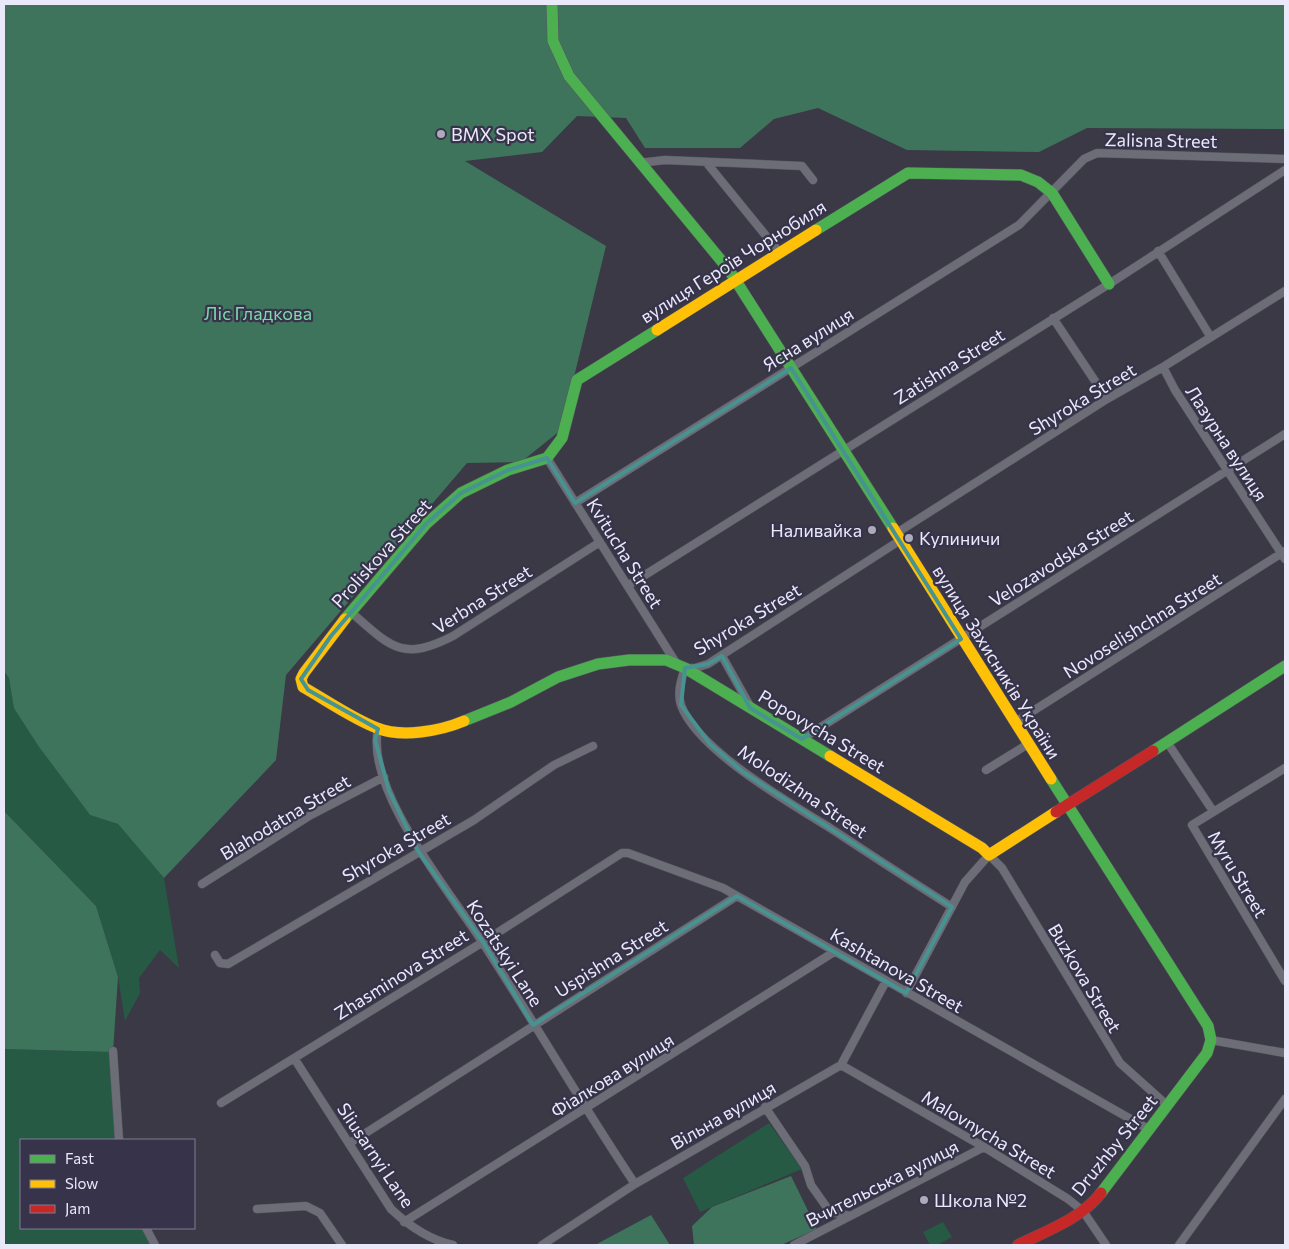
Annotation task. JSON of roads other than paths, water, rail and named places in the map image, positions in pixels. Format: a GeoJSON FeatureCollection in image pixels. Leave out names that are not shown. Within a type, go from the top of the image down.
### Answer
{"type":"FeatureCollection","features":[{"type":"Feature","properties":{"kind":"street","name":"вулиця Захисників України"},"geometry":{"type":"LineString","coordinates":[[552,4],[551,36],[555,52],[591,104],[736,281],[1066,806],[1208,1026],[1211,1040]]}},
{"type":"Feature","properties":{"kind":"street","name":"Zalisna Street"},"geometry":{"type":"LineString","coordinates":[[1052,193],[1084,159],[1097,153],[1285,159]]}},
{"type":"Feature","properties":{"kind":"street"},"geometry":{"type":"LineString","coordinates":[[640,163],[665,160],[802,166],[813,180]]}},
{"type":"Feature","properties":{"kind":"street"},"geometry":{"type":"LineString","coordinates":[[706,162],[780,253]]}},
{"type":"Feature","properties":{"kind":"street","name":"Zatishna Street"},"geometry":{"type":"LineString","coordinates":[[629,586],[1053,318],[1110,284],[1285,170]]}},
{"type":"Feature","properties":{"kind":"street","name":"вулиця Героїв Чорнобиля"},"geometry":{"type":"LineString","coordinates":[[547,458],[562,438],[577,380],[908,173],[1021,176],[1038,182],[1052,193]]}},
{"type":"Feature","properties":{"kind":"street"},"geometry":{"type":"LineString","coordinates":[[1052,193],[1110,284]]}},
{"type":"Feature","properties":{"kind":"street","name":"Ясна вулиця"},"geometry":{"type":"LineString","coordinates":[[575,503],[1018,225],[1052,193]]}},
{"type":"Feature","properties":{"kind":"street"},"geometry":{"type":"LineString","coordinates":[[1158,251],[1210,336]]}},
{"type":"Feature","properties":{"kind":"street","name":"Shyroka Street"},"geometry":{"type":"LineString","coordinates":[[681,666],[695,668],[708,664],[722,656],[897,537],[1107,399],[1163,367],[1285,291]]}},
{"type":"Feature","properties":{"kind":"street"},"geometry":{"type":"LineString","coordinates":[[1053,318],[1107,399]]}},
{"type":"Feature","properties":{"kind":"street","name":"Лазурна вулиця"},"geometry":{"type":"LineString","coordinates":[[1163,367],[1175,390],[1227,471],[1284,555]]}},
{"type":"Feature","properties":{"kind":"street","name":"Velozavodska Street"},"geometry":{"type":"LineString","coordinates":[[802,739],[1285,434]]}},
{"type":"Feature","properties":{"kind":"street","name":"Kvitucha Street"},"geometry":{"type":"LineString","coordinates":[[547,458],[681,666]]}},
{"type":"Feature","properties":{"kind":"street","name":"Proliskova Street"},"geometry":{"type":"LineString","coordinates":[[304,687],[301,679],[304,673],[331,636],[426,524],[461,493],[508,470],[547,458]]}},
{"type":"Feature","properties":{"kind":"street","name":"Verbna Street"},"geometry":{"type":"LineString","coordinates":[[352,613],[396,647],[414,650],[429,648],[453,636],[600,542]]}},
{"type":"Feature","properties":{"kind":"street","name":"Novoselishchna Street"},"geometry":{"type":"LineString","coordinates":[[1014,723],[1284,555]]}},
{"type":"Feature","properties":{"kind":"street"},"geometry":{"type":"LineString","coordinates":[[722,656],[750,708]]}},
{"type":"Feature","properties":{"kind":"street","name":"Popovycha Street"},"geometry":{"type":"LineString","coordinates":[[304,687],[378,729],[413,733],[447,728],[511,702],[558,677],[598,664],[629,660],[666,660],[681,666],[802,739],[982,848],[989,855]]}},
{"type":"Feature","properties":{"kind":"street","name":"Molodizhna Street"},"geometry":{"type":"LineString","coordinates":[[681,666],[679,688],[681,705],[688,718],[710,744],[744,772],[952,907]]}},
{"type":"Feature","properties":{"kind":"street"},"geometry":{"type":"LineString","coordinates":[[906,993],[965,882],[989,855],[1285,666]]}},
{"type":"Feature","properties":{"kind":"street","name":"Kozatskyi Lane"},"geometry":{"type":"LineString","coordinates":[[378,729],[376,753],[384,777],[418,851],[482,942],[585,1109],[635,1184]]}},
{"type":"Feature","properties":{"kind":"street"},"geometry":{"type":"LineString","coordinates":[[1166,742],[1213,812]]}},
{"type":"Feature","properties":{"kind":"street"},"geometry":{"type":"LineString","coordinates":[[986,770],[1028,744]]}},
{"type":"Feature","properties":{"kind":"street","name":"Shyroka Street"},"geometry":{"type":"LineString","coordinates":[[215,955],[220,963],[228,964],[418,851],[474,820],[554,765],[593,746]]}},
{"type":"Feature","properties":{"kind":"street","name":"Myru Street"},"geometry":{"type":"LineString","coordinates":[[1285,768],[1192,825],[1285,981]]}},
{"type":"Feature","properties":{"kind":"street","name":"Blahodatna Street"},"geometry":{"type":"LineString","coordinates":[[202,884],[308,816],[384,777]]}},
{"type":"Feature","properties":{"kind":"street","name":"Zhasminova Street"},"geometry":{"type":"LineString","coordinates":[[221,1103],[622,853]]}},
{"type":"Feature","properties":{"kind":"street","name":"Kashtanova Street"},"geometry":{"type":"LineString","coordinates":[[622,853],[628,853],[723,888],[1150,1130]]}},
{"type":"Feature","properties":{"kind":"street","name":"Buzkova Street"},"geometry":{"type":"LineString","coordinates":[[989,855],[1002,868],[1120,1063],[1168,1106]]}},
{"type":"Feature","properties":{"kind":"street","name":"Uspishna Street"},"geometry":{"type":"LineString","coordinates":[[350,1143],[737,896]]}},
{"type":"Feature","properties":{"kind":"street","name":"Фіалкова вулиця"},"geometry":{"type":"LineString","coordinates":[[404,1222],[834,952]]}},
{"type":"Feature","properties":{"kind":"street"},"geometry":{"type":"LineString","coordinates":[[841,1065],[886,981]]}},
{"type":"Feature","properties":{"kind":"street"},"geometry":{"type":"LineString","coordinates":[[1211,1040],[1285,1054]]}},
{"type":"Feature","properties":{"kind":"street","name":"Druzhby Street"},"geometry":{"type":"LineString","coordinates":[[1018,1245],[1084,1211],[1095,1201],[1207,1053],[1211,1040]]}},
{"type":"Feature","properties":{"kind":"street"},"geometry":{"type":"LineString","coordinates":[[113,1051],[119,1139]]}},
{"type":"Feature","properties":{"kind":"street","name":"Sliusarnyi Lane"},"geometry":{"type":"LineString","coordinates":[[294,1058],[391,1209],[404,1222],[442,1244],[453,1245]]}},
{"type":"Feature","properties":{"kind":"street","name":"Вільна вулиця"},"geometry":{"type":"LineString","coordinates":[[542,1245],[635,1184],[765,1107],[841,1065]]}},
{"type":"Feature","properties":{"kind":"street","name":"Malovnycha Street"},"geometry":{"type":"LineString","coordinates":[[841,1065],[984,1147],[1068,1199],[1084,1211],[1106,1245]]}},
{"type":"Feature","properties":{"kind":"street"},"geometry":{"type":"LineString","coordinates":[[1179,1245],[1285,1099]]}},
{"type":"Feature","properties":{"kind":"street"},"geometry":{"type":"LineString","coordinates":[[765,1107],[805,1166],[811,1185],[830,1212],[850,1216]]}},
{"type":"Feature","properties":{"kind":"street","name":"Вчительська вулиця"},"geometry":{"type":"LineString","coordinates":[[794,1245],[984,1147]]}},
{"type":"Feature","properties":{"kind":"street"},"geometry":{"type":"LineString","coordinates":[[257,1209],[306,1206],[320,1213],[342,1245]]}},
{"type":"Feature","properties":{"kind":"street"},"geometry":{"type":"LineString","coordinates":[[147,1229],[155,1245]]}},
{"type":"Feature","properties":{"kind":"place","name":"BMX Spot"},"geometry":{"type":"Point","coordinates":[441,134]}},
{"type":"Feature","properties":{"kind":"place","name":"Наливайка"},"geometry":{"type":"Point","coordinates":[872,530]}},
{"type":"Feature","properties":{"kind":"place","name":"Кулиничи"},"geometry":{"type":"Point","coordinates":[909,538]}},
{"type":"Feature","properties":{"kind":"place","name":"Школа №2"},"geometry":{"type":"Point","coordinates":[924,1200]}},
{"type":"Feature","properties":{"kind":"park label","name":"Ліс Гладкова"},"geometry":{"type":"Point","coordinates":[258,313]}}]}
